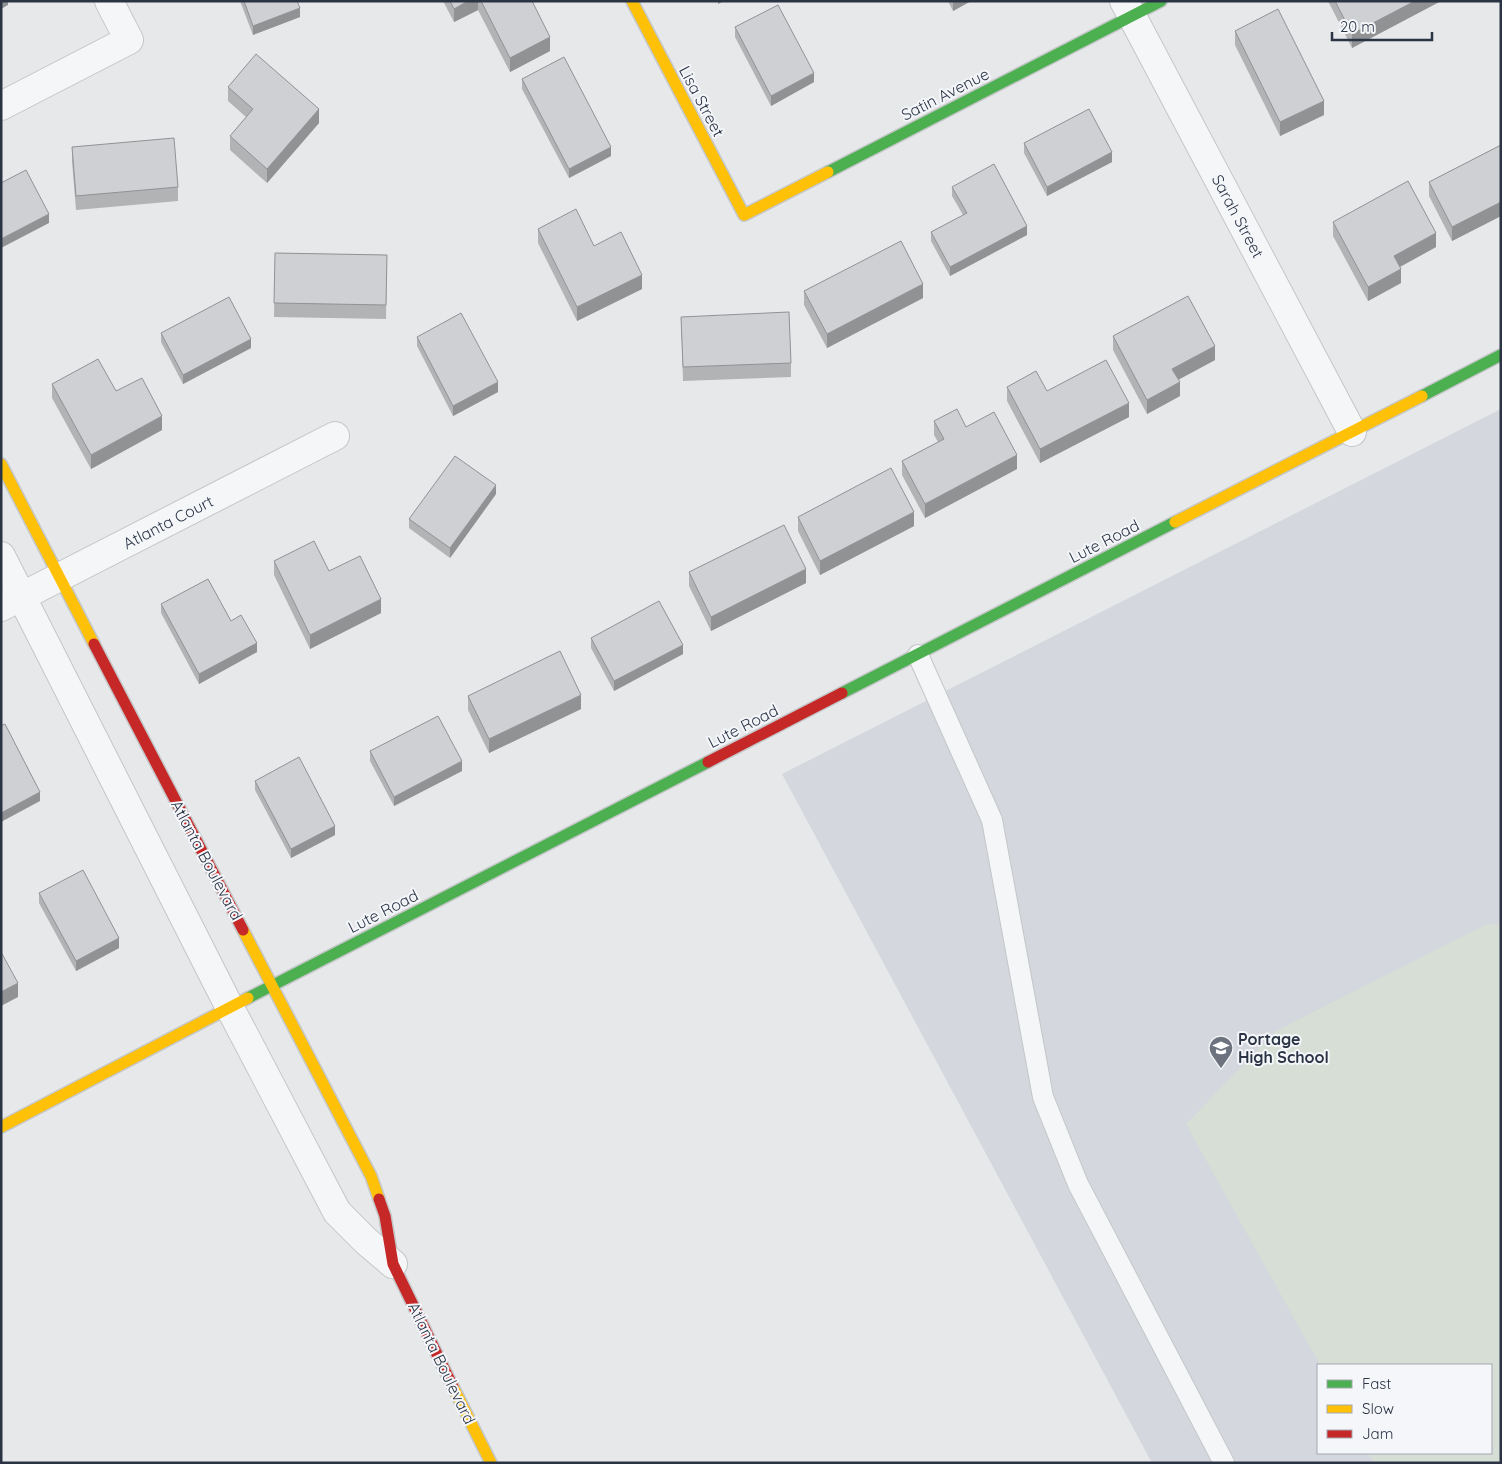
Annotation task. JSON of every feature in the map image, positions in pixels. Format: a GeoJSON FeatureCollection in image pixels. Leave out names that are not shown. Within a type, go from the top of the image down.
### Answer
{"type":"FeatureCollection","features":[{"type":"Feature","properties":{"kind":"street"},"geometry":{"type":"LineString","coordinates":[[1,106],[129,40],[109,1]]}},
{"type":"Feature","properties":{"kind":"street","name":"Lisa Street"},"geometry":{"type":"LineString","coordinates":[[632,1],[744,215]]}},
{"type":"Feature","properties":{"kind":"street","name":"Satin Avenue"},"geometry":{"type":"LineString","coordinates":[[744,215],[1128,9],[1161,1]]}},
{"type":"Feature","properties":{"kind":"street","name":"Sarah Street"},"geometry":{"type":"LineString","coordinates":[[1128,9],[1352,432]]}},
{"type":"Feature","properties":{"kind":"street","name":"Lute Road"},"geometry":{"type":"LineString","coordinates":[[1,1127],[273,985],[1501,355]]}},
{"type":"Feature","properties":{"kind":"street","name":"Atlanta Court"},"geometry":{"type":"LineString","coordinates":[[12,602],[334,436]]}},
{"type":"Feature","properties":{"kind":"street","name":"Atlanta Boulevard"},"geometry":{"type":"LineString","coordinates":[[1,464],[371,1176],[385,1216],[393,1264],[491,1463]]}},
{"type":"Feature","properties":{"kind":"street","name":"Atlanta Boulevard"},"geometry":{"type":"LineString","coordinates":[[1,556],[12,602],[337,1212],[393,1264]]}},
{"type":"Feature","properties":{"kind":"lane"},"geometry":{"type":"LineString","coordinates":[[918,655],[992,820],[1043,1098],[1078,1184],[1224,1463]]}},
{"type":"Feature","properties":{"kind":"shaded area","name":"Portage High School"},"geometry":{"type":"Polygon","coordinates":[[[1501,409],[1501,1463],[1152,1463],[782,774],[1501,409]]]}},
{"type":"Feature","properties":{"kind":"shaded area"},"geometry":{"type":"Polygon","coordinates":[[[1501,923],[1501,1463],[1374,1463],[1369,1454],[1492,1454],[1492,1364],[1319,1364],[1186,1124],[1276,1031],[1485,925],[1501,923]]]}},
{"type":"Feature","properties":{"kind":"building"},"geometry":{"type":"Polygon","coordinates":[[[244,1],[297,1],[300,8],[253,26],[244,1]]]}},
{"type":"Feature","properties":{"kind":"building"},"geometry":{"type":"Polygon","coordinates":[[[450,1],[468,1],[454,9],[450,1]]]}},
{"type":"Feature","properties":{"kind":"building"},"geometry":{"type":"Polygon","coordinates":[[[481,1],[532,1],[550,37],[510,58],[481,1]]]}},
{"type":"Feature","properties":{"kind":"building"},"geometry":{"type":"Polygon","coordinates":[[[1335,1],[1415,1],[1352,34],[1335,1]]]}},
{"type":"Feature","properties":{"kind":"building"},"geometry":{"type":"Polygon","coordinates":[[[778,5],[814,73],[771,96],[735,27],[778,5]]]}},
{"type":"Feature","properties":{"kind":"building"},"geometry":{"type":"Polygon","coordinates":[[[1278,9],[1324,101],[1280,122],[1235,31],[1278,9]]]}},
{"type":"Feature","properties":{"kind":"building"},"geometry":{"type":"Polygon","coordinates":[[[256,54],[319,109],[267,169],[230,136],[253,109],[228,87],[256,54]]]}},
{"type":"Feature","properties":{"kind":"building"},"geometry":{"type":"Polygon","coordinates":[[[564,57],[611,147],[569,169],[522,79],[564,57]]]}},
{"type":"Feature","properties":{"kind":"building"},"geometry":{"type":"Polygon","coordinates":[[[1089,109],[1112,152],[1047,187],[1024,143],[1089,109]]]}},
{"type":"Feature","properties":{"kind":"building"},"geometry":{"type":"Polygon","coordinates":[[[174,138],[178,187],[76,196],[72,147],[174,138]]]}},
{"type":"Feature","properties":{"kind":"building"},"geometry":{"type":"Polygon","coordinates":[[[1501,145],[1501,202],[1452,227],[1429,182],[1501,145]]]}},
{"type":"Feature","properties":{"kind":"building"},"geometry":{"type":"Polygon","coordinates":[[[994,164],[1027,226],[950,267],[931,232],[967,213],[952,187],[994,164]]]}},
{"type":"Feature","properties":{"kind":"building"},"geometry":{"type":"Polygon","coordinates":[[[26,170],[49,214],[1,239],[1,183],[26,170]]]}},
{"type":"Feature","properties":{"kind":"building"},"geometry":{"type":"Polygon","coordinates":[[[1408,181],[1436,233],[1394,256],[1401,269],[1368,287],[1333,222],[1408,181]]]}},
{"type":"Feature","properties":{"kind":"building"},"geometry":{"type":"Polygon","coordinates":[[[576,209],[594,246],[621,232],[642,275],[577,307],[538,229],[576,209]]]}},
{"type":"Feature","properties":{"kind":"building"},"geometry":{"type":"Polygon","coordinates":[[[901,241],[923,284],[827,334],[804,291],[901,241]]]}},
{"type":"Feature","properties":{"kind":"building"},"geometry":{"type":"Polygon","coordinates":[[[275,253],[387,255],[386,305],[274,303],[275,253]]]}},
{"type":"Feature","properties":{"kind":"building"},"geometry":{"type":"Polygon","coordinates":[[[1188,296],[1215,346],[1172,369],[1180,382],[1147,400],[1113,336],[1188,296]]]}},
{"type":"Feature","properties":{"kind":"building"},"geometry":{"type":"Polygon","coordinates":[[[229,297],[251,339],[183,375],[161,333],[229,297]]]}},
{"type":"Feature","properties":{"kind":"building"},"geometry":{"type":"Polygon","coordinates":[[[789,312],[791,363],[683,367],[681,317],[789,312]]]}},
{"type":"Feature","properties":{"kind":"building"},"geometry":{"type":"Polygon","coordinates":[[[461,313],[498,382],[453,406],[417,337],[461,313]]]}},
{"type":"Feature","properties":{"kind":"building"},"geometry":{"type":"Polygon","coordinates":[[[98,359],[116,391],[142,378],[162,416],[91,455],[52,384],[98,359]]]}},
{"type":"Feature","properties":{"kind":"building"},"geometry":{"type":"Polygon","coordinates":[[[1106,360],[1129,403],[1040,449],[1007,387],[1036,371],[1047,391],[1106,360]]]}},
{"type":"Feature","properties":{"kind":"building"},"geometry":{"type":"Polygon","coordinates":[[[957,409],[966,427],[994,412],[1017,455],[925,504],[902,461],[944,439],[934,421],[957,409]]]}},
{"type":"Feature","properties":{"kind":"building"},"geometry":{"type":"Polygon","coordinates":[[[455,456],[496,485],[450,548],[409,519],[455,456]]]}},
{"type":"Feature","properties":{"kind":"building"},"geometry":{"type":"Polygon","coordinates":[[[891,468],[914,512],[820,561],[798,517],[891,468]]]}},
{"type":"Feature","properties":{"kind":"building"},"geometry":{"type":"Polygon","coordinates":[[[784,525],[806,569],[711,617],[689,572],[784,525]]]}},
{"type":"Feature","properties":{"kind":"building"},"geometry":{"type":"Polygon","coordinates":[[[314,541],[329,571],[360,556],[381,599],[310,635],[274,561],[314,541]]]}},
{"type":"Feature","properties":{"kind":"building"},"geometry":{"type":"Polygon","coordinates":[[[208,579],[231,621],[241,615],[257,643],[199,674],[161,604],[208,579]]]}},
{"type":"Feature","properties":{"kind":"building"},"geometry":{"type":"Polygon","coordinates":[[[659,601],[683,645],[614,681],[591,638],[659,601]]]}},
{"type":"Feature","properties":{"kind":"building"},"geometry":{"type":"Polygon","coordinates":[[[560,651],[581,695],[489,739],[468,696],[560,651]]]}},
{"type":"Feature","properties":{"kind":"building"},"geometry":{"type":"Polygon","coordinates":[[[438,716],[462,761],[394,797],[370,751],[438,716]]]}},
{"type":"Feature","properties":{"kind":"building"},"geometry":{"type":"Polygon","coordinates":[[[5,724],[40,792],[1,813],[1,726],[5,724]]]}},
{"type":"Feature","properties":{"kind":"building"},"geometry":{"type":"Polygon","coordinates":[[[299,757],[335,826],[291,849],[255,781],[299,757]]]}},
{"type":"Feature","properties":{"kind":"building"},"geometry":{"type":"Polygon","coordinates":[[[83,870],[119,938],[76,961],[39,893],[83,870]]]}},
{"type":"Feature","properties":{"kind":"building"},"geometry":{"type":"Polygon","coordinates":[[[1,952],[18,983],[1,992],[1,952]]]}},
{"type":"Feature","properties":{"kind":"traffic: fast"},"geometry":{"type":"LineString","coordinates":[[828,172],[1161,1]]}},
{"type":"Feature","properties":{"kind":"traffic: fast"},"geometry":{"type":"LineString","coordinates":[[1422,396],[1501,355]]}},
{"type":"Feature","properties":{"kind":"traffic: fast"},"geometry":{"type":"LineString","coordinates":[[842,693],[1175,522]]}},
{"type":"Feature","properties":{"kind":"traffic: fast"},"geometry":{"type":"LineString","coordinates":[[248,998],[708,762]]}},
{"type":"Feature","properties":{"kind":"traffic: slow"},"geometry":{"type":"LineString","coordinates":[[632,1],[744,215],[828,172]]}},
{"type":"Feature","properties":{"kind":"traffic: slow"},"geometry":{"type":"LineString","coordinates":[[1175,522],[1422,396]]}},
{"type":"Feature","properties":{"kind":"traffic: slow"},"geometry":{"type":"LineString","coordinates":[[1,464],[94,644]]}},
{"type":"Feature","properties":{"kind":"traffic: slow"},"geometry":{"type":"LineString","coordinates":[[243,930],[371,1176],[379,1199]]}},
{"type":"Feature","properties":{"kind":"traffic: slow"},"geometry":{"type":"LineString","coordinates":[[1,1127],[248,998]]}},
{"type":"Feature","properties":{"kind":"traffic: slow"},"geometry":{"type":"LineString","coordinates":[[453,1387],[491,1463]]}},
{"type":"Feature","properties":{"kind":"traffic: jam"},"geometry":{"type":"LineString","coordinates":[[94,644],[243,930]]}},
{"type":"Feature","properties":{"kind":"traffic: jam"},"geometry":{"type":"LineString","coordinates":[[708,762],[842,693]]}},
{"type":"Feature","properties":{"kind":"traffic: jam"},"geometry":{"type":"LineString","coordinates":[[379,1199],[385,1216],[393,1264],[453,1387]]}},
{"type":"Feature","properties":{"kind":"place","name":"Portage High School"},"geometry":{"type":"Point","coordinates":[1221,1069]}}]}
